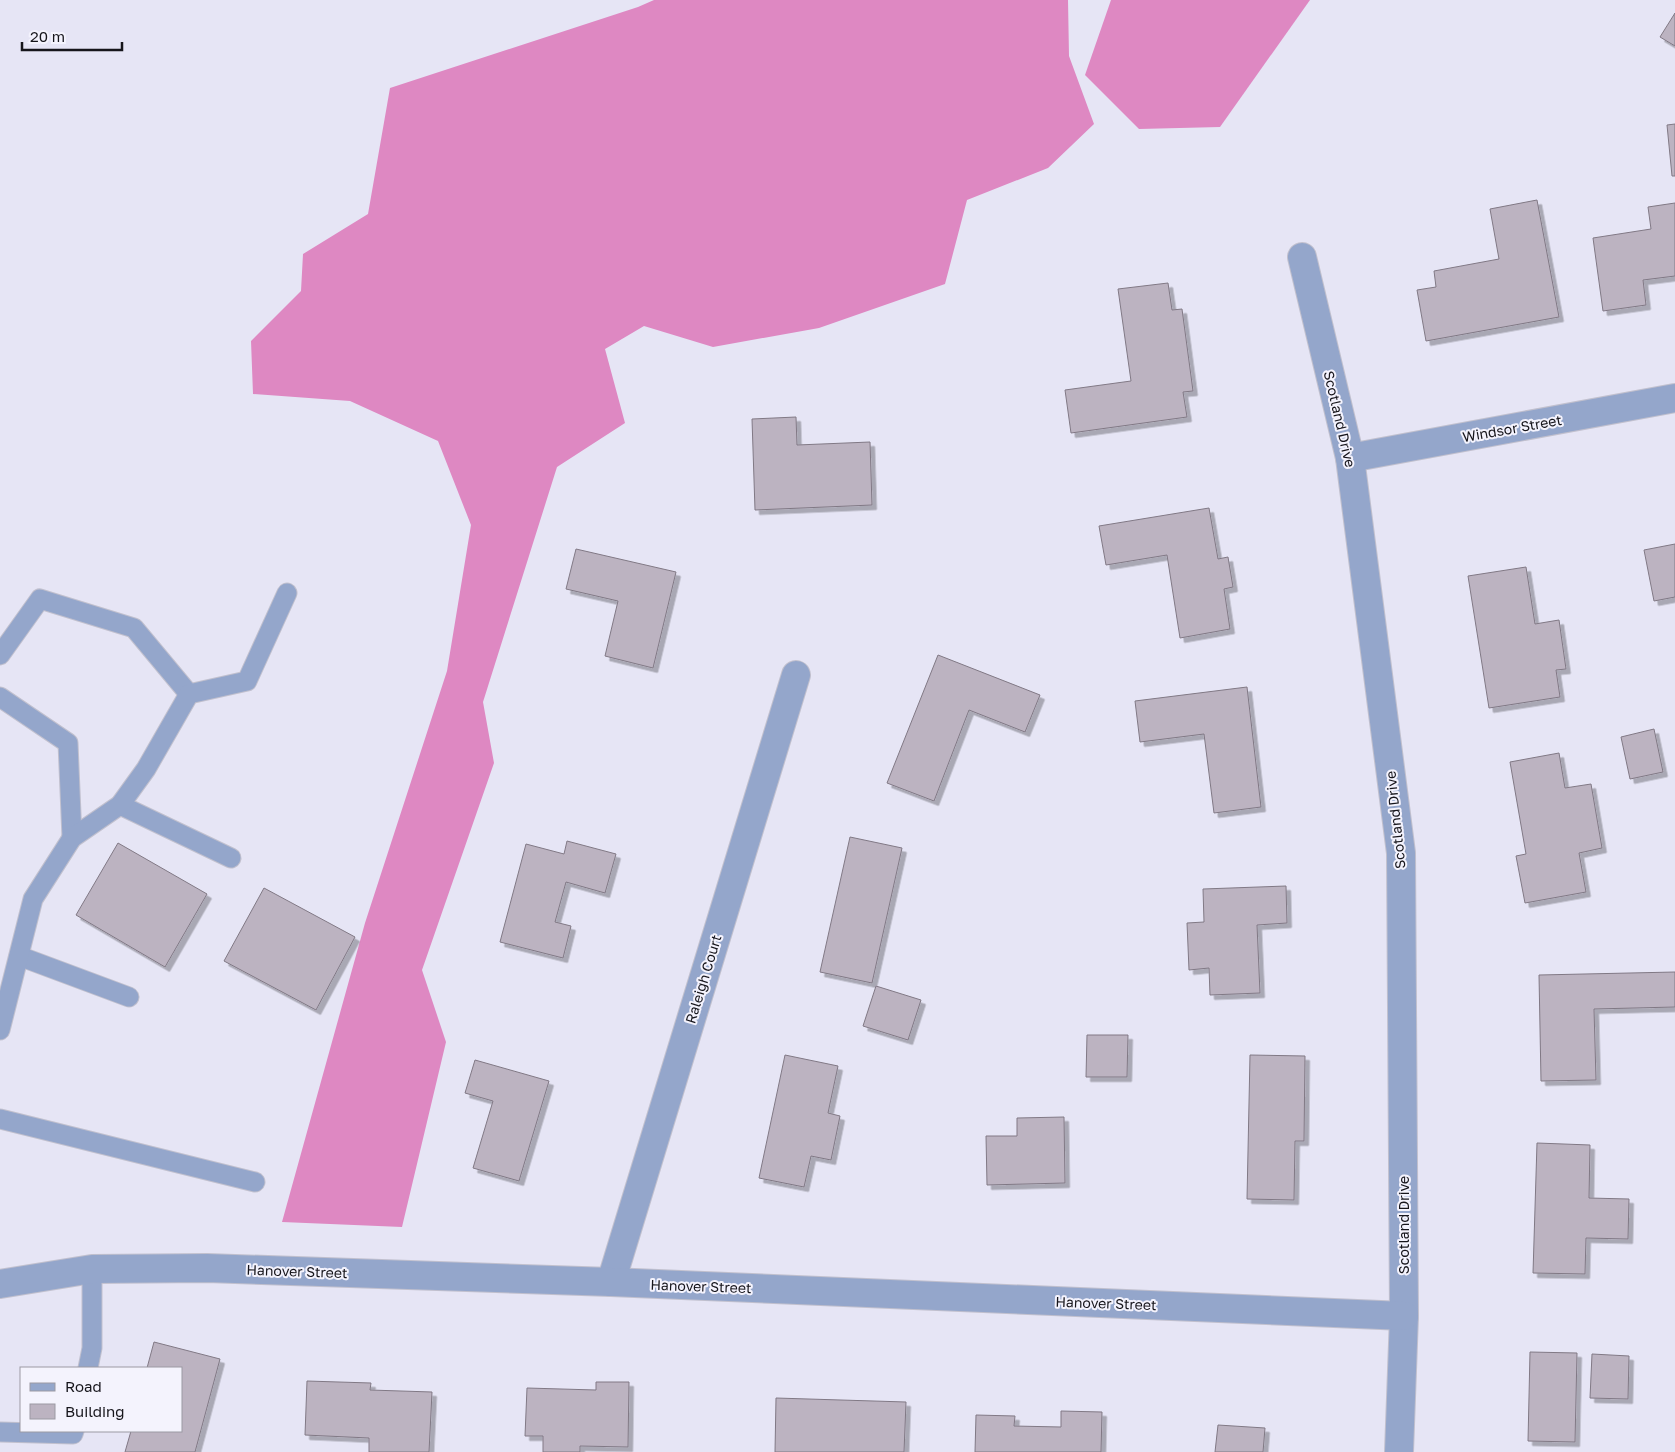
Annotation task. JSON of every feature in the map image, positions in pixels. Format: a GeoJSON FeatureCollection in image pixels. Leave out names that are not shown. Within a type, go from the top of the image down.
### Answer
{"type":"FeatureCollection","features":[{"type":"Feature","properties":{"kind":"street","name":"Scotland Drive"},"geometry":{"type":"LineString","coordinates":[[1302,256],[1350,458],[1401,853],[1404,1316],[1399,1452]]}},
{"type":"Feature","properties":{"kind":"street","name":"Windsor Street"},"geometry":{"type":"LineString","coordinates":[[1350,458],[1675,398]]}},
{"type":"Feature","properties":{"kind":"street","name":"Raleigh Court"},"geometry":{"type":"LineString","coordinates":[[611,1282],[796,675]]}},
{"type":"Feature","properties":{"kind":"street","name":"Hanover Street"},"geometry":{"type":"LineString","coordinates":[[0,1284],[92,1269],[207,1268],[611,1282],[1404,1316]]}},
{"type":"Feature","properties":{"kind":"lane"},"geometry":{"type":"LineString","coordinates":[[0,1030],[33,899],[72,838],[120,806],[146,769],[189,694],[247,681],[287,593]]}},
{"type":"Feature","properties":{"kind":"lane"},"geometry":{"type":"LineString","coordinates":[[0,655],[40,599],[134,628],[189,694]]}},
{"type":"Feature","properties":{"kind":"lane"},"geometry":{"type":"LineString","coordinates":[[0,696],[68,743],[72,838]]}},
{"type":"Feature","properties":{"kind":"lane"},"geometry":{"type":"LineString","coordinates":[[120,806],[231,858]]}},
{"type":"Feature","properties":{"kind":"lane"},"geometry":{"type":"LineString","coordinates":[[19,956],[129,997]]}},
{"type":"Feature","properties":{"kind":"lane"},"geometry":{"type":"LineString","coordinates":[[0,1119],[255,1182]]}},
{"type":"Feature","properties":{"kind":"lane"},"geometry":{"type":"LineString","coordinates":[[88,1367],[92,1348],[92,1269]]}},
{"type":"Feature","properties":{"kind":"lane"},"geometry":{"type":"LineString","coordinates":[[0,1432],[73,1434],[74,1432]]}},
{"type":"Feature","properties":{"kind":"shaded area"},"geometry":{"type":"Polygon","coordinates":[[[654,0],[1068,0],[1069,56],[1094,124],[1048,168],[967,200],[945,284],[819,328],[713,347],[644,326],[605,349],[625,423],[557,467],[483,702],[494,763],[422,970],[446,1042],[402,1227],[282,1222],[365,923],[447,671],[471,525],[438,441],[350,401],[253,394],[251,341],[301,291],[303,254],[368,214],[390,88],[638,7],[654,0]]]}},
{"type":"Feature","properties":{"kind":"shaded area"},"geometry":{"type":"Polygon","coordinates":[[[1111,0],[1310,0],[1220,127],[1139,129],[1085,75],[1111,0]]]}},
{"type":"Feature","properties":{"kind":"building"},"geometry":{"type":"Polygon","coordinates":[[[1675,13],[1675,46],[1660,37],[1675,13]]]}},
{"type":"Feature","properties":{"kind":"building"},"geometry":{"type":"Polygon","coordinates":[[[1675,124],[1675,176],[1672,176],[1667,125],[1675,124]]]}},
{"type":"Feature","properties":{"kind":"building"},"geometry":{"type":"Polygon","coordinates":[[[1537,200],[1559,317],[1426,341],[1417,290],[1436,287],[1434,271],[1499,259],[1490,209],[1537,200]]]}},
{"type":"Feature","properties":{"kind":"building"},"geometry":{"type":"Polygon","coordinates":[[[1675,203],[1675,276],[1643,280],[1646,305],[1603,311],[1593,238],[1651,229],[1648,207],[1675,203]]]}},
{"type":"Feature","properties":{"kind":"building"},"geometry":{"type":"Polygon","coordinates":[[[1168,283],[1172,310],[1182,309],[1193,391],[1183,392],[1187,417],[1071,433],[1065,390],[1131,381],[1118,289],[1168,283]]]}},
{"type":"Feature","properties":{"kind":"building"},"geometry":{"type":"Polygon","coordinates":[[[796,417],[797,445],[870,442],[872,505],[755,510],[752,419],[796,417]]]}},
{"type":"Feature","properties":{"kind":"building"},"geometry":{"type":"Polygon","coordinates":[[[1209,508],[1218,559],[1228,557],[1233,587],[1224,589],[1230,629],[1180,638],[1167,555],[1106,565],[1099,526],[1209,508]]]}},
{"type":"Feature","properties":{"kind":"building"},"geometry":{"type":"Polygon","coordinates":[[[1675,544],[1675,597],[1654,601],[1644,550],[1675,544]]]}},
{"type":"Feature","properties":{"kind":"building"},"geometry":{"type":"Polygon","coordinates":[[[576,549],[676,572],[653,668],[605,656],[618,601],[566,589],[576,549]]]}},
{"type":"Feature","properties":{"kind":"building"},"geometry":{"type":"Polygon","coordinates":[[[1526,567],[1535,624],[1559,620],[1566,669],[1556,670],[1560,697],[1489,708],[1468,576],[1526,567]]]}},
{"type":"Feature","properties":{"kind":"building"},"geometry":{"type":"Polygon","coordinates":[[[938,655],[1040,695],[1025,732],[969,710],[934,801],[887,783],[938,655]]]}},
{"type":"Feature","properties":{"kind":"building"},"geometry":{"type":"Polygon","coordinates":[[[1247,687],[1261,807],[1214,813],[1204,734],[1140,742],[1135,701],[1247,687]]]}},
{"type":"Feature","properties":{"kind":"building"},"geometry":{"type":"Polygon","coordinates":[[[1654,729],[1663,772],[1630,779],[1621,737],[1654,729]]]}},
{"type":"Feature","properties":{"kind":"building"},"geometry":{"type":"Polygon","coordinates":[[[1559,753],[1565,788],[1591,784],[1602,848],[1579,853],[1586,892],[1525,903],[1516,856],[1526,854],[1510,762],[1559,753]]]}},
{"type":"Feature","properties":{"kind":"building"},"geometry":{"type":"Polygon","coordinates":[[[850,837],[902,848],[872,983],[820,972],[850,837]]]}},
{"type":"Feature","properties":{"kind":"building"},"geometry":{"type":"Polygon","coordinates":[[[567,841],[616,854],[605,893],[566,882],[555,922],[571,926],[563,958],[500,942],[526,844],[564,854],[567,841]]]}},
{"type":"Feature","properties":{"kind":"building"},"geometry":{"type":"Polygon","coordinates":[[[118,843],[207,894],[165,967],[76,915],[118,843]]]}},
{"type":"Feature","properties":{"kind":"building"},"geometry":{"type":"Polygon","coordinates":[[[1286,886],[1287,923],[1257,925],[1260,993],[1210,995],[1209,968],[1189,970],[1187,923],[1204,922],[1203,889],[1286,886]]]}},
{"type":"Feature","properties":{"kind":"building"},"geometry":{"type":"Polygon","coordinates":[[[264,888],[355,937],[316,1010],[224,961],[264,888]]]}},
{"type":"Feature","properties":{"kind":"building"},"geometry":{"type":"Polygon","coordinates":[[[1675,972],[1675,1007],[1594,1009],[1596,1080],[1541,1081],[1539,975],[1675,972]]]}},
{"type":"Feature","properties":{"kind":"building"},"geometry":{"type":"Polygon","coordinates":[[[876,986],[921,1000],[908,1040],[863,1026],[876,986]]]}},
{"type":"Feature","properties":{"kind":"building"},"geometry":{"type":"Polygon","coordinates":[[[1087,1035],[1128,1035],[1127,1077],[1086,1077],[1087,1035]]]}},
{"type":"Feature","properties":{"kind":"building"},"geometry":{"type":"Polygon","coordinates":[[[785,1055],[838,1066],[828,1113],[840,1116],[831,1160],[811,1156],[804,1187],[759,1178],[785,1055]]]}},
{"type":"Feature","properties":{"kind":"building"},"geometry":{"type":"Polygon","coordinates":[[[1250,1055],[1305,1056],[1304,1141],[1295,1141],[1294,1200],[1247,1199],[1250,1055]]]}},
{"type":"Feature","properties":{"kind":"building"},"geometry":{"type":"Polygon","coordinates":[[[475,1060],[549,1081],[519,1181],[473,1168],[493,1101],[465,1093],[475,1060]]]}},
{"type":"Feature","properties":{"kind":"building"},"geometry":{"type":"Polygon","coordinates":[[[1064,1117],[1065,1183],[987,1185],[986,1136],[1017,1136],[1017,1118],[1064,1117]]]}},
{"type":"Feature","properties":{"kind":"building"},"geometry":{"type":"Polygon","coordinates":[[[1537,1143],[1590,1145],[1589,1198],[1629,1199],[1628,1239],[1586,1238],[1585,1274],[1533,1273],[1537,1143]]]}},
{"type":"Feature","properties":{"kind":"building"},"geometry":{"type":"Polygon","coordinates":[[[154,1342],[220,1359],[195,1452],[125,1452],[131,1432],[182,1432],[182,1367],[147,1367],[154,1342]]]}},
{"type":"Feature","properties":{"kind":"building"},"geometry":{"type":"Polygon","coordinates":[[[1530,1352],[1577,1353],[1575,1442],[1528,1441],[1530,1352]]]}},
{"type":"Feature","properties":{"kind":"building"},"geometry":{"type":"Polygon","coordinates":[[[1592,1354],[1629,1356],[1628,1399],[1590,1398],[1592,1354]]]}},
{"type":"Feature","properties":{"kind":"building"},"geometry":{"type":"Polygon","coordinates":[[[307,1381],[371,1383],[370,1390],[432,1392],[429,1452],[369,1452],[369,1438],[305,1435],[307,1381]]]}},
{"type":"Feature","properties":{"kind":"building"},"geometry":{"type":"Polygon","coordinates":[[[596,1382],[629,1382],[628,1447],[580,1446],[580,1452],[543,1452],[543,1436],[525,1436],[527,1388],[596,1390],[596,1382]]]}},
{"type":"Feature","properties":{"kind":"building"},"geometry":{"type":"Polygon","coordinates":[[[776,1398],[906,1402],[904,1452],[775,1452],[776,1398]]]}},
{"type":"Feature","properties":{"kind":"building"},"geometry":{"type":"Polygon","coordinates":[[[1061,1411],[1102,1412],[1101,1452],[975,1452],[976,1415],[1015,1416],[1014,1426],[1061,1427],[1061,1411]]]}},
{"type":"Feature","properties":{"kind":"building"},"geometry":{"type":"Polygon","coordinates":[[[1218,1425],[1265,1428],[1263,1452],[1215,1452],[1218,1425]]]}}]}
